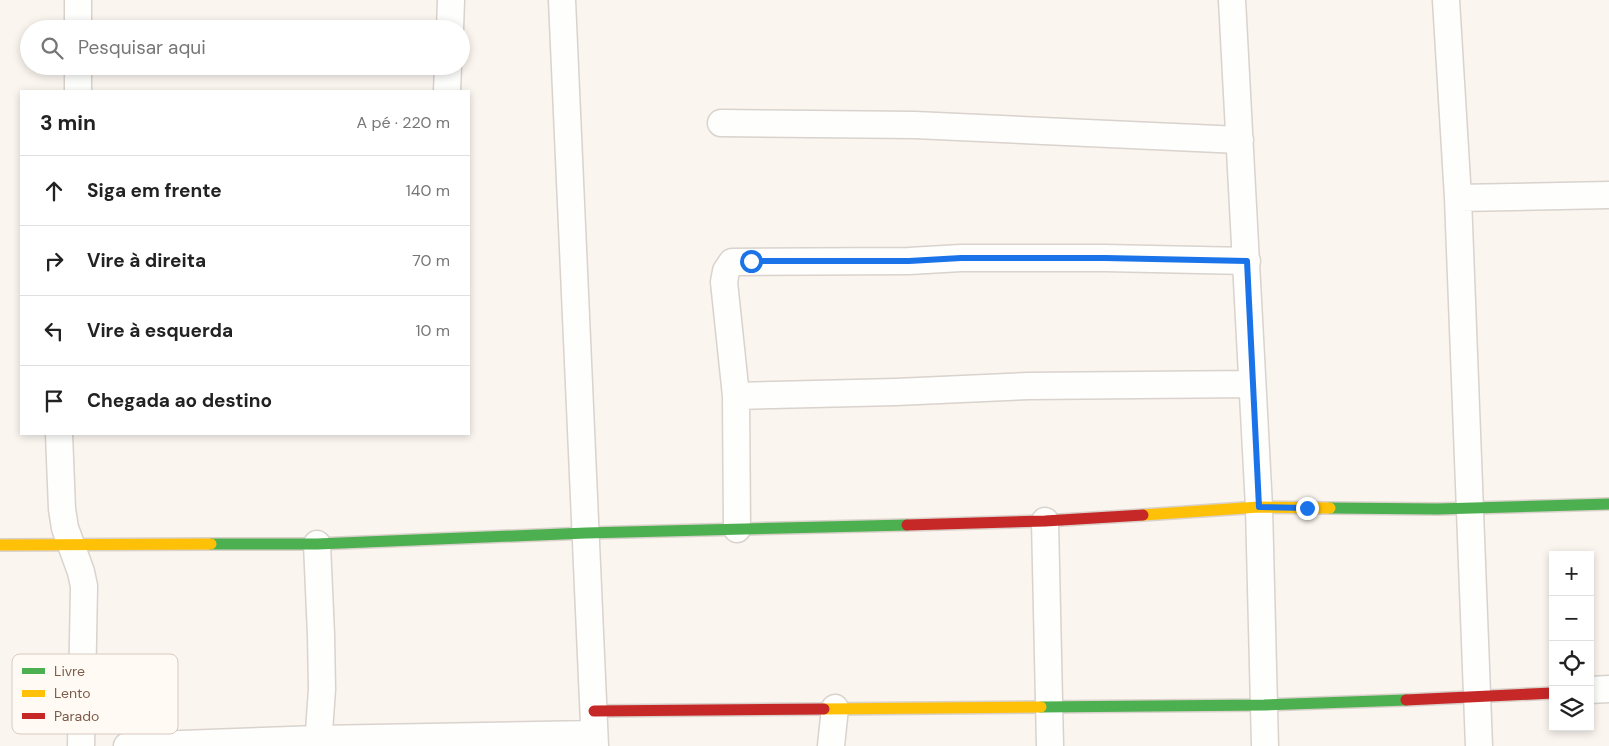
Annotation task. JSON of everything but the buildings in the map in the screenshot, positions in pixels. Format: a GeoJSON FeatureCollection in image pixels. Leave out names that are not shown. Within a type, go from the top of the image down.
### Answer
{"type":"FeatureCollection","features":[{"type":"Feature","properties":{"kind":"street"},"geometry":{"type":"LineString","coordinates":[[78,0],[78,20]]}},
{"type":"Feature","properties":{"kind":"street"},"geometry":{"type":"LineString","coordinates":[[450,20],[451,0]]}},
{"type":"Feature","properties":{"kind":"street"},"geometry":{"type":"LineString","coordinates":[[562,0],[594,730]]}},
{"type":"Feature","properties":{"kind":"street"},"geometry":{"type":"LineString","coordinates":[[1232,0],[1259,507],[1265,746]]}},
{"type":"Feature","properties":{"kind":"street"},"geometry":{"type":"LineString","coordinates":[[1446,0],[1458,198],[1479,746]]}},
{"type":"Feature","properties":{"kind":"street"},"geometry":{"type":"LineString","coordinates":[[78,75],[78,90]]}},
{"type":"Feature","properties":{"kind":"street"},"geometry":{"type":"LineString","coordinates":[[448,75],[448,90]]}},
{"type":"Feature","properties":{"kind":"street"},"geometry":{"type":"LineString","coordinates":[[721,123],[915,125],[1240,140]]}},
{"type":"Feature","properties":{"kind":"street"},"geometry":{"type":"LineString","coordinates":[[1458,198],[1609,195]]}},
{"type":"Feature","properties":{"kind":"street"},"geometry":{"type":"LineString","coordinates":[[737,529],[736,396],[724,282],[726,271],[732,262],[909,261],[961,258],[1105,258],[1247,261]]}},
{"type":"Feature","properties":{"kind":"street"},"geometry":{"type":"LineString","coordinates":[[736,396],[1028,386],[1252,384]]}},
{"type":"Feature","properties":{"kind":"street"},"geometry":{"type":"LineString","coordinates":[[59,435],[62,509],[65,528],[81,572],[84,586],[83,654]]}},
{"type":"Feature","properties":{"kind":"street"},"geometry":{"type":"LineString","coordinates":[[0,545],[317,544],[586,533],[1045,521],[1259,507],[1401,510],[1609,504]]}},
{"type":"Feature","properties":{"kind":"street"},"geometry":{"type":"LineString","coordinates":[[1045,521],[1050,746]]}},
{"type":"Feature","properties":{"kind":"street"},"geometry":{"type":"LineString","coordinates":[[317,544],[322,662],[319,742]]}},
{"type":"Feature","properties":{"kind":"street"},"geometry":{"type":"LineString","coordinates":[[1594,690],[1609,689]]}},
{"type":"Feature","properties":{"kind":"street"},"geometry":{"type":"LineString","coordinates":[[127,746],[319,742],[594,730],[835,708],[1264,705],[1549,693]]}},
{"type":"Feature","properties":{"kind":"street"},"geometry":{"type":"LineString","coordinates":[[831,746],[835,708]]}},
{"type":"Feature","properties":{"kind":"traffic: fast"},"geometry":{"type":"LineString","coordinates":[[1330,508],[1438,509],[1609,504]]}},
{"type":"Feature","properties":{"kind":"traffic: fast"},"geometry":{"type":"LineString","coordinates":[[211,544],[317,544],[586,533],[907,525]]}},
{"type":"Feature","properties":{"kind":"traffic: fast"},"geometry":{"type":"LineString","coordinates":[[1041,707],[1264,705],[1406,700]]}},
{"type":"Feature","properties":{"kind":"traffic: slow"},"geometry":{"type":"LineString","coordinates":[[1143,515],[1259,507],[1330,508]]}},
{"type":"Feature","properties":{"kind":"traffic: slow"},"geometry":{"type":"LineString","coordinates":[[0,545],[211,544]]}},
{"type":"Feature","properties":{"kind":"traffic: slow"},"geometry":{"type":"LineString","coordinates":[[824,709],[1041,707]]}},
{"type":"Feature","properties":{"kind":"traffic: jam"},"geometry":{"type":"LineString","coordinates":[[907,525],[1045,521],[1143,515]]}},
{"type":"Feature","properties":{"kind":"traffic: jam"},"geometry":{"type":"LineString","coordinates":[[1406,700],[1549,693]]}},
{"type":"Feature","properties":{"kind":"traffic: jam"},"geometry":{"type":"LineString","coordinates":[[594,711],[824,709]]}},
{"type":"Feature","properties":{"kind":"route"},"geometry":{"type":"LineString","coordinates":[[751,261],[909,261],[961,258],[1105,258],[1247,261],[1259,507],[1307,508]]}}]}
